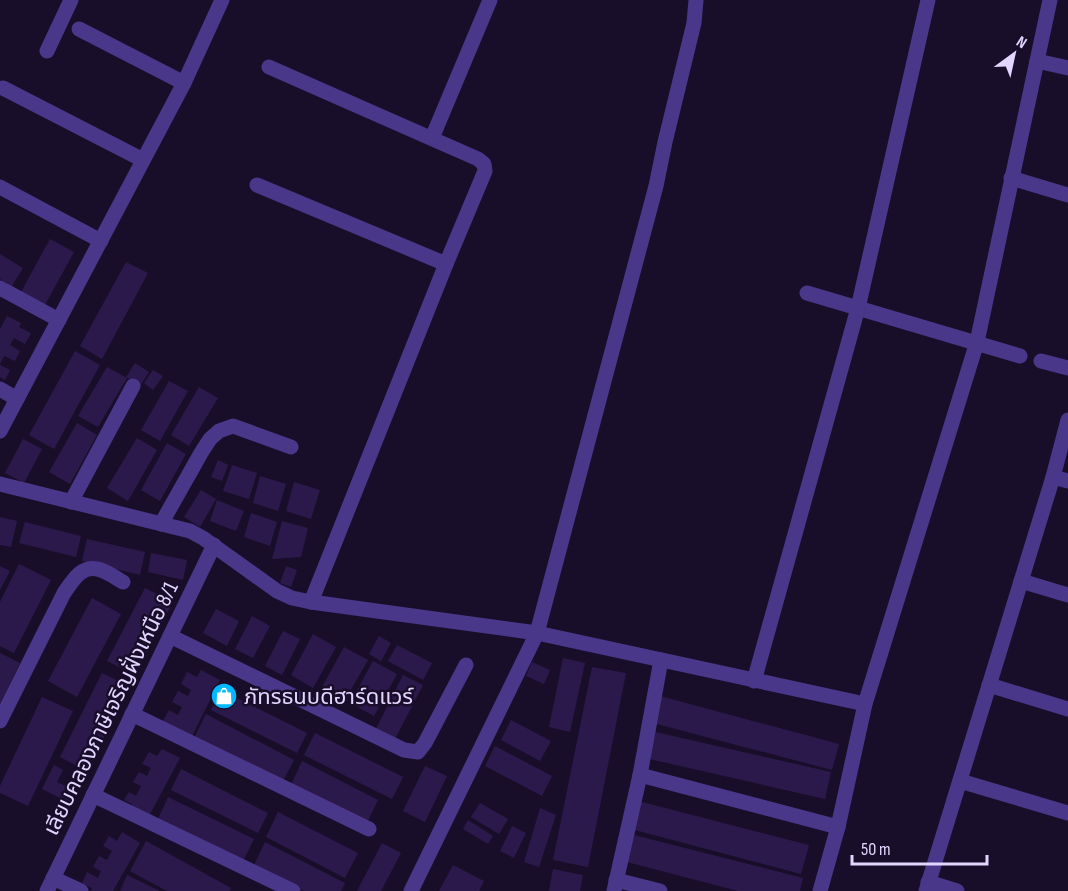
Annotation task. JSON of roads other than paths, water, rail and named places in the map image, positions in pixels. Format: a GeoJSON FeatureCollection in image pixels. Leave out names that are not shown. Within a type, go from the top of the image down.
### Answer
{"type":"FeatureCollection","features":[{"type":"Feature","properties":{"kind":"street"},"geometry":{"type":"LineString","coordinates":[[47,51],[71,0]]}},
{"type":"Feature","properties":{"kind":"street"},"geometry":{"type":"LineString","coordinates":[[0,431],[184,83],[222,0]]}},
{"type":"Feature","properties":{"kind":"street"},"geometry":{"type":"LineString","coordinates":[[432,138],[490,0]]}},
{"type":"Feature","properties":{"kind":"street"},"geometry":{"type":"LineString","coordinates":[[411,891],[537,633],[656,186],[694,23],[696,0]]}},
{"type":"Feature","properties":{"kind":"street"},"geometry":{"type":"LineString","coordinates":[[754,681],[858,308],[928,0]]}},
{"type":"Feature","properties":{"kind":"street"},"geometry":{"type":"LineString","coordinates":[[820,891],[838,827],[865,704],[977,342],[1050,0]]}},
{"type":"Feature","properties":{"kind":"street"},"geometry":{"type":"LineString","coordinates":[[79,29],[184,83]]}},
{"type":"Feature","properties":{"kind":"street"},"geometry":{"type":"LineString","coordinates":[[1037,61],[1068,68]]}},
{"type":"Feature","properties":{"kind":"street"},"geometry":{"type":"LineString","coordinates":[[269,67],[478,159],[484,164],[485,171],[311,602]]}},
{"type":"Feature","properties":{"kind":"street"},"geometry":{"type":"LineString","coordinates":[[3,88],[143,160]]}},
{"type":"Feature","properties":{"kind":"street"},"geometry":{"type":"LineString","coordinates":[[1011,178],[1068,195]]}},
{"type":"Feature","properties":{"kind":"street"},"geometry":{"type":"LineString","coordinates":[[257,185],[446,264]]}},
{"type":"Feature","properties":{"kind":"street"},"geometry":{"type":"LineString","coordinates":[[0,187],[101,241]]}},
{"type":"Feature","properties":{"kind":"street"},"geometry":{"type":"LineString","coordinates":[[0,288],[59,320]]}},
{"type":"Feature","properties":{"kind":"street"},"geometry":{"type":"LineString","coordinates":[[807,293],[1020,356]]}},
{"type":"Feature","properties":{"kind":"street"},"geometry":{"type":"LineString","coordinates":[[1041,361],[1068,368]]}},
{"type":"Feature","properties":{"kind":"street"},"geometry":{"type":"LineString","coordinates":[[71,502],[133,386]]}},
{"type":"Feature","properties":{"kind":"street"},"geometry":{"type":"LineString","coordinates":[[0,390],[17,399]]}},
{"type":"Feature","properties":{"kind":"street"},"geometry":{"type":"LineString","coordinates":[[957,891],[927,887],[1021,581],[1061,479],[1068,420]]}},
{"type":"Feature","properties":{"kind":"street"},"geometry":{"type":"LineString","coordinates":[[161,524],[201,453],[210,439],[219,431],[233,426],[291,447]]}},
{"type":"Feature","properties":{"kind":"street"},"geometry":{"type":"LineString","coordinates":[[0,484],[190,531],[214,545],[278,591],[292,598],[537,633],[865,704]]}},
{"type":"Feature","properties":{"kind":"street","name":"เลียบคลองภาษีเจริญฝั่งเหนือ 8/1"},"geometry":{"type":"LineString","coordinates":[[50,884],[214,545]]}},
{"type":"Feature","properties":{"kind":"street"},"geometry":{"type":"LineString","coordinates":[[1,715],[64,593],[77,575],[85,570],[96,568],[123,582]]}},
{"type":"Feature","properties":{"kind":"street"},"geometry":{"type":"LineString","coordinates":[[1021,581],[1068,595]]}},
{"type":"Feature","properties":{"kind":"street"},"geometry":{"type":"LineString","coordinates":[[170,636],[404,750],[418,752],[466,665]]}},
{"type":"Feature","properties":{"kind":"street"},"geometry":{"type":"LineString","coordinates":[[660,891],[615,885],[640,775],[661,660]]}},
{"type":"Feature","properties":{"kind":"street"},"geometry":{"type":"LineString","coordinates":[[989,685],[1068,709]]}},
{"type":"Feature","properties":{"kind":"street"},"geometry":{"type":"LineString","coordinates":[[132,714],[369,829]]}},
{"type":"Feature","properties":{"kind":"street"},"geometry":{"type":"LineString","coordinates":[[640,775],[838,827]]}},
{"type":"Feature","properties":{"kind":"street"},"geometry":{"type":"LineString","coordinates":[[960,781],[1068,813]]}},
{"type":"Feature","properties":{"kind":"street"},"geometry":{"type":"LineString","coordinates":[[93,795],[293,891]]}},
{"type":"Feature","properties":{"kind":"street"},"geometry":{"type":"LineString","coordinates":[[50,884],[81,891]]}},
{"type":"Feature","properties":{"kind":"place","name":"ภัทรธนบดีฮาร์ดแวร์"},"geometry":{"type":"Point","coordinates":[224,696]}}]}
